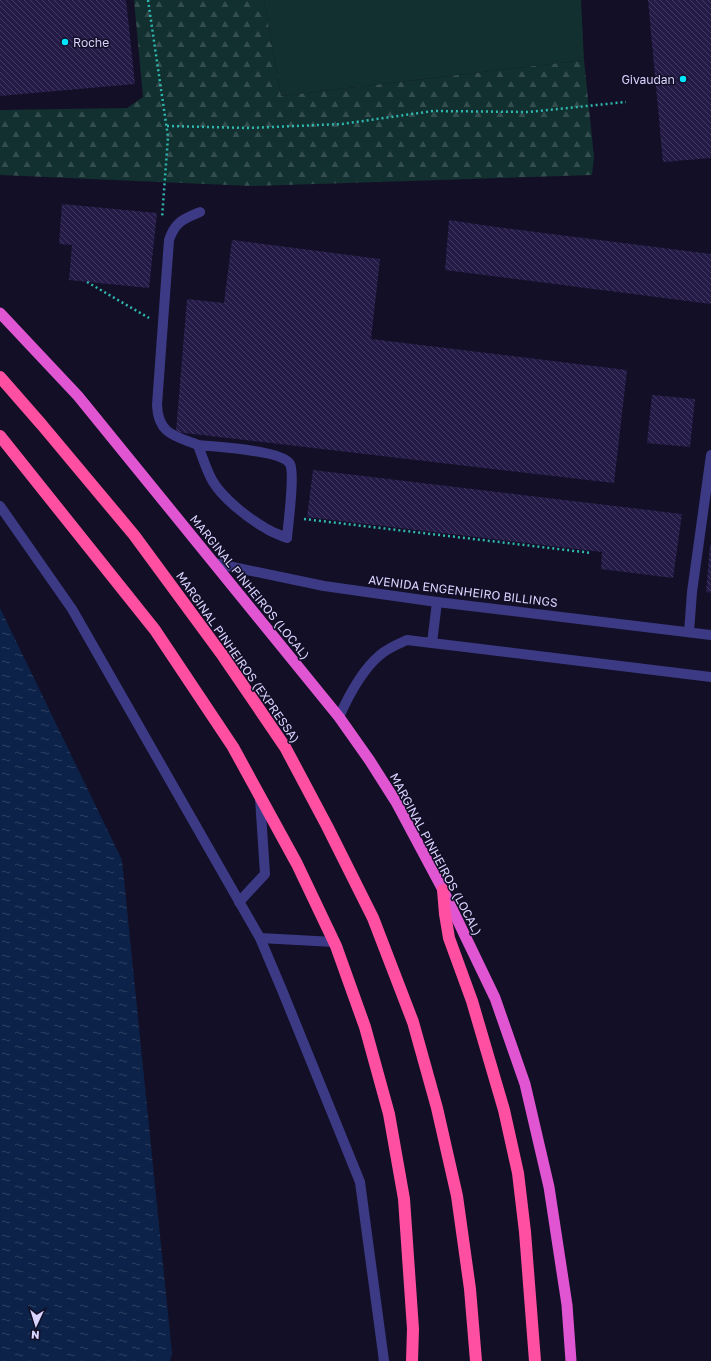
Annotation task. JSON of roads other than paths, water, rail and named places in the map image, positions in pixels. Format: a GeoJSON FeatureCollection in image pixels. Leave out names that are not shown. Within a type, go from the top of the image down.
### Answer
{"type":"FeatureCollection","features":[{"type":"Feature","properties":{"kind":"highway","name":"MARGINAL PINHEIROS (LOCAL)"},"geometry":{"type":"LineString","coordinates":[[0,313],[78,396],[339,717],[370,760],[396,802],[443,890],[495,998],[525,1084],[548,1187],[566,1306],[571,1361]]}},
{"type":"Feature","properties":{"kind":"highway","name":"MARGINAL PINHEIROS (EXPRESSA)"},"geometry":{"type":"LineString","coordinates":[[0,377],[48,431],[134,535],[223,656],[285,747],[373,918],[412,1022],[437,1108],[457,1196],[470,1289],[476,1361]]}},
{"type":"Feature","properties":{"kind":"highway"},"geometry":{"type":"LineString","coordinates":[[0,436],[155,630],[233,747],[297,864],[334,942],[365,1027],[389,1114],[404,1199],[414,1329],[412,1361]]}},
{"type":"Feature","properties":{"kind":"highway"},"geometry":{"type":"LineString","coordinates":[[443,890],[445,914],[450,938],[472,1001],[504,1110],[518,1173],[525,1232],[536,1361]]}},
{"type":"Feature","properties":{"kind":"street"},"geometry":{"type":"LineString","coordinates":[[198,445],[212,480],[231,502],[267,529],[287,538],[292,472],[290,464],[285,460],[266,453],[198,445],[171,434],[157,417],[170,240],[173,230],[178,223],[200,212]]}},
{"type":"Feature","properties":{"kind":"street"},"geometry":{"type":"LineString","coordinates":[[689,632],[692,592],[711,455]]}},
{"type":"Feature","properties":{"kind":"street"},"geometry":{"type":"LineString","coordinates":[[0,506],[72,609],[260,938],[360,1182],[384,1361]]}},
{"type":"Feature","properties":{"kind":"street","name":"AVENIDA ENGENHEIRO BILLINGS"},"geometry":{"type":"LineString","coordinates":[[214,563],[324,586],[437,602],[711,635]]}},
{"type":"Feature","properties":{"kind":"street"},"geometry":{"type":"LineString","coordinates":[[432,643],[437,602]]}},
{"type":"Feature","properties":{"kind":"street"},"geometry":{"type":"LineString","coordinates":[[339,717],[353,688],[373,661],[388,649],[407,640],[711,677]]}},
{"type":"Feature","properties":{"kind":"street"},"geometry":{"type":"LineString","coordinates":[[239,902],[265,874],[260,796]]}},
{"type":"Feature","properties":{"kind":"street"},"geometry":{"type":"LineString","coordinates":[[260,938],[334,942]]}},
{"type":"Feature","properties":{"kind":"water"},"geometry":{"type":"Polygon","coordinates":[[[0,608],[122,860],[172,1353],[170,1361],[0,1361],[0,608]]]}},
{"type":"Feature","properties":{"kind":"place","name":"Roche"},"geometry":{"type":"Point","coordinates":[65,42]}},
{"type":"Feature","properties":{"kind":"place","name":"Givaudan"},"geometry":{"type":"Point","coordinates":[683,79]}}]}
